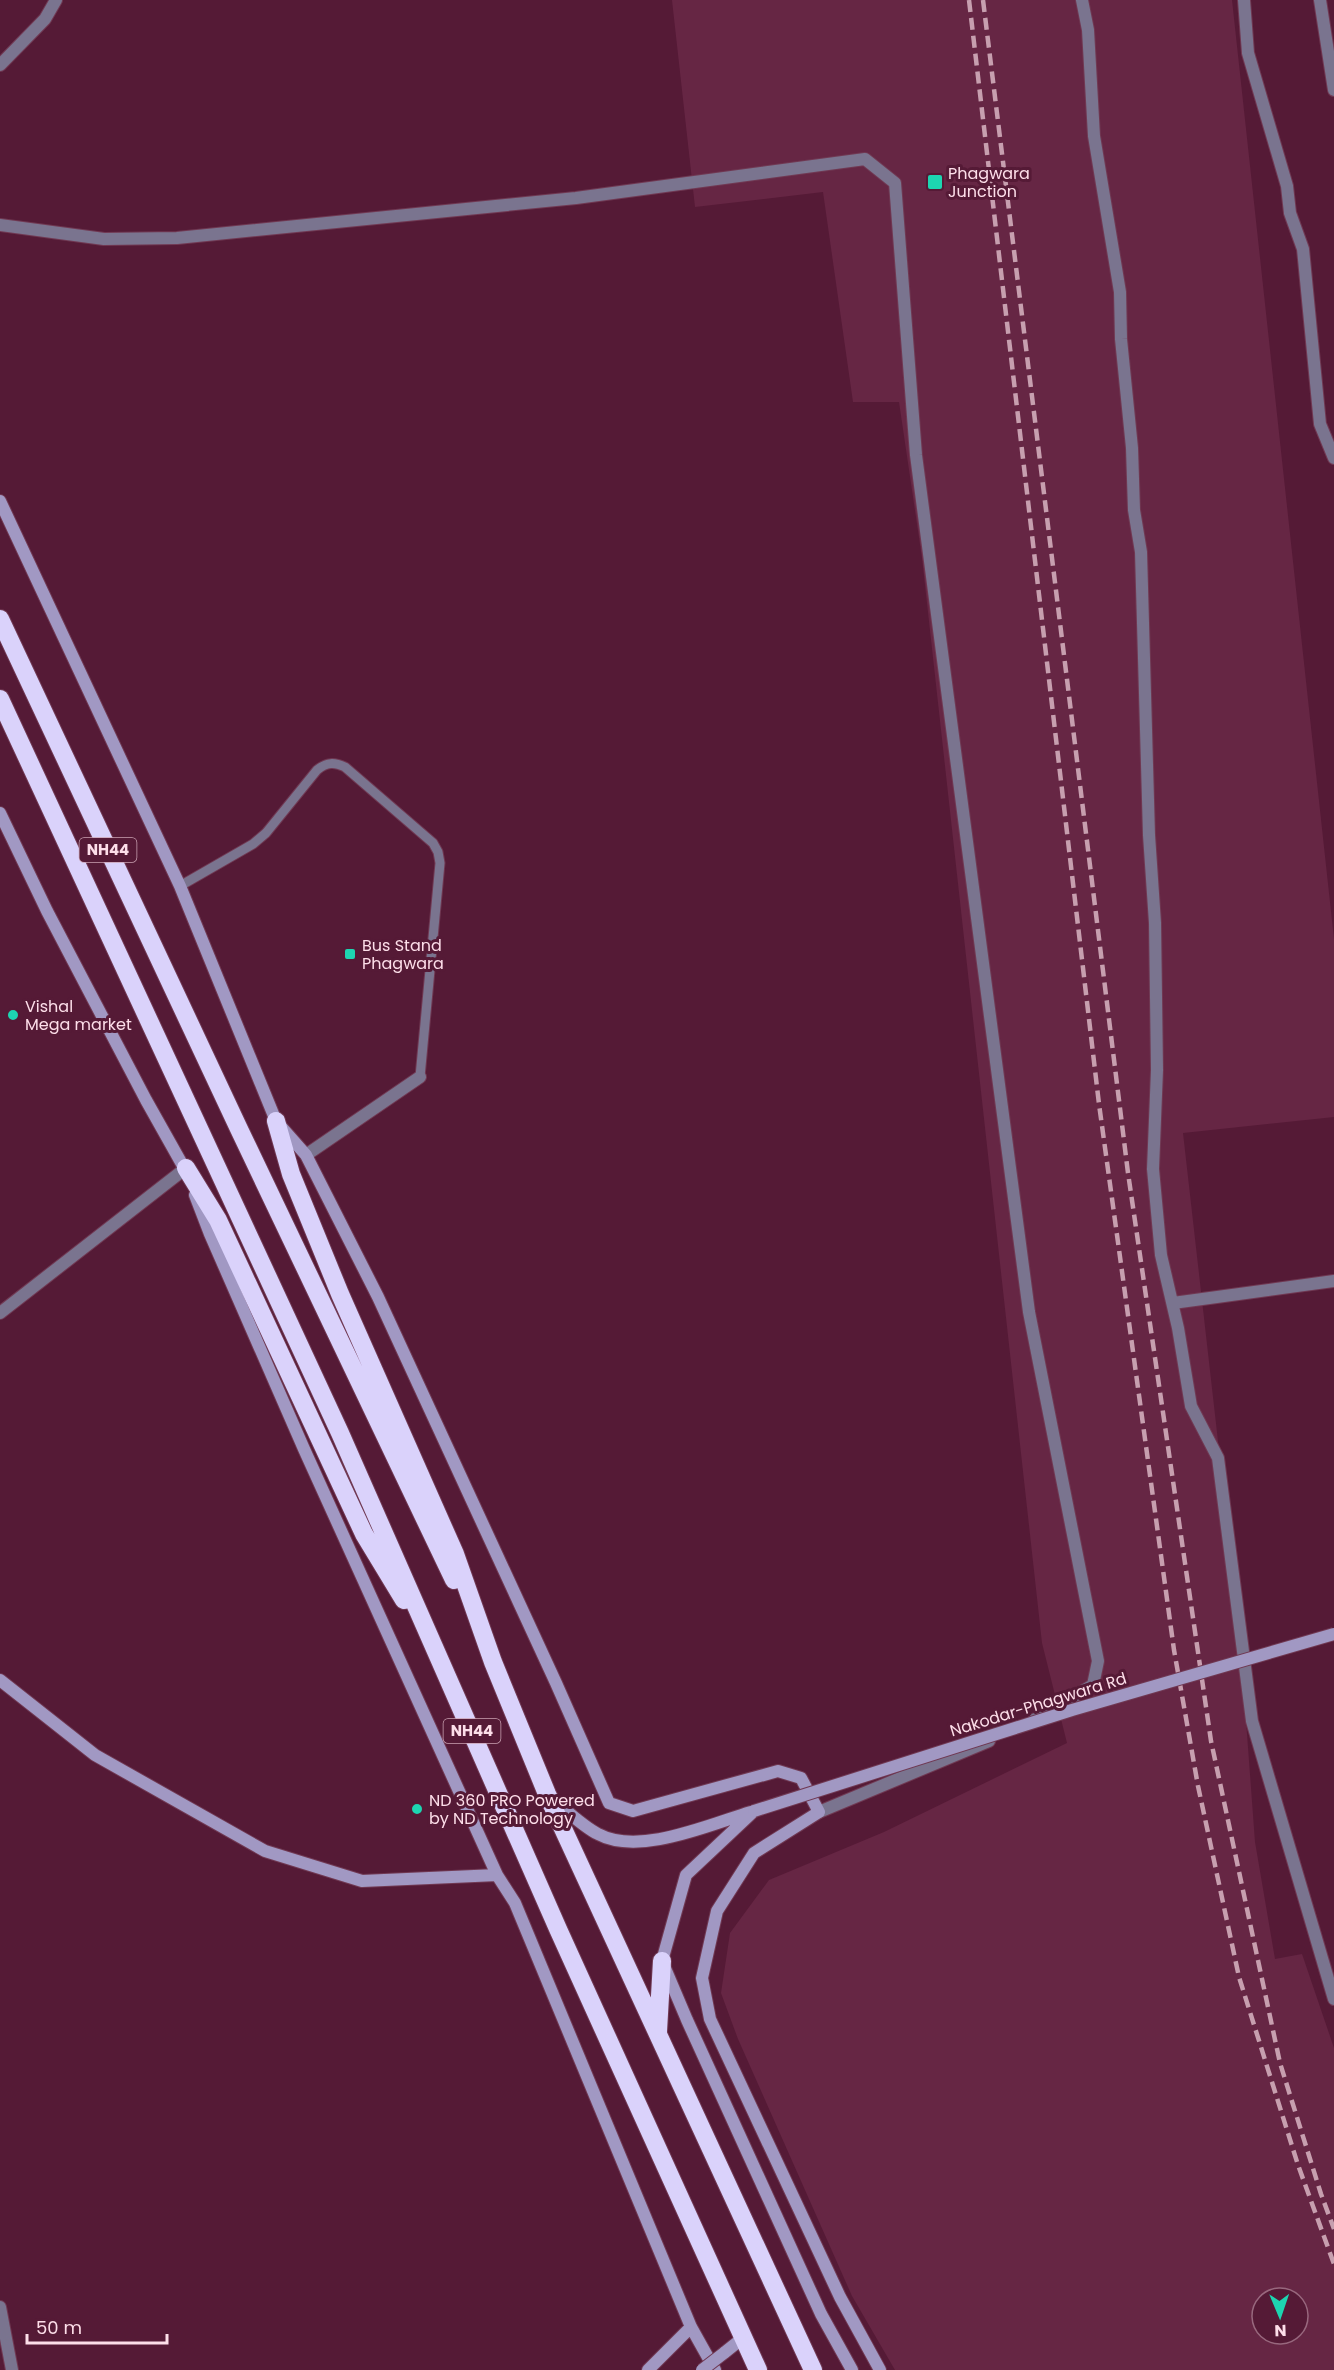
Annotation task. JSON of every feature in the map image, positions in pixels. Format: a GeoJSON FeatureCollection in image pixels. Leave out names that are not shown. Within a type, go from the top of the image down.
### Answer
{"type":"FeatureCollection","features":[{"type":"Feature","properties":{"kind":"highway","name":"NH44"},"geometry":{"type":"LineString","coordinates":[[0,619],[216,1081],[493,1662],[547,1794],[813,2370]]}},
{"type":"Feature","properties":{"kind":"highway","name":"NH44"},"geometry":{"type":"LineString","coordinates":[[0,699],[335,1422],[558,1929],[758,2370]]}},
{"type":"Feature","properties":{"kind":"highway"},"geometry":{"type":"LineString","coordinates":[[276,1121],[291,1174],[340,1294],[455,1554],[493,1662]]}},
{"type":"Feature","properties":{"kind":"highway"},"geometry":{"type":"LineString","coordinates":[[186,1168],[218,1220],[364,1534],[445,1668]]}},
{"type":"Feature","properties":{"kind":"highway"},"geometry":{"type":"LineString","coordinates":[[657,2035],[662,1961]]}},
{"type":"Feature","properties":{"kind":"main road"},"geometry":{"type":"LineString","coordinates":[[0,501],[180,886],[276,1121],[306,1155],[388,1319],[609,1803],[633,1811],[778,1771],[801,1778],[819,1812],[754,1853],[717,1911],[702,1978],[710,2019],[840,2297],[880,2370]]}},
{"type":"Feature","properties":{"kind":"main road"},"geometry":{"type":"LineString","coordinates":[[0,813],[47,910],[146,1100],[186,1168],[210,1234],[276,1385],[497,1875],[515,1903],[691,2327],[716,2370]]}},
{"type":"Feature","properties":{"kind":"main road","name":"Nakodar-Phagwara Rd"},"geometry":{"type":"LineString","coordinates":[[547,1794],[597,1834],[626,1843],[647,1842],[754,1811],[1071,1710],[1334,1634]]}},
{"type":"Feature","properties":{"kind":"main road"},"geometry":{"type":"LineString","coordinates":[[0,1680],[95,1755],[265,1851],[362,1881],[497,1875]]}},
{"type":"Feature","properties":{"kind":"main road"},"geometry":{"type":"LineString","coordinates":[[754,1811],[686,1875],[662,1961],[821,2314],[852,2370]]}},
{"type":"Feature","properties":{"kind":"main road"},"geometry":{"type":"LineString","coordinates":[[648,2370],[691,2327]]}},
{"type":"Feature","properties":{"kind":"main road"},"geometry":{"type":"LineString","coordinates":[[702,2370],[744,2337]]}},
{"type":"Feature","properties":{"kind":"street"},"geometry":{"type":"LineString","coordinates":[[0,65],[45,19],[56,0]]}},
{"type":"Feature","properties":{"kind":"street"},"geometry":{"type":"LineString","coordinates":[[1082,0],[1088,30],[1094,136],[1120,292],[1121,339],[1132,448],[1134,510],[1141,552],[1149,835],[1155,923],[1157,1070],[1153,1169],[1161,1255],[1173,1303],[1191,1406],[1218,1458],[1252,1721],[1334,1999]]}},
{"type":"Feature","properties":{"kind":"street"},"geometry":{"type":"LineString","coordinates":[[1244,0],[1248,53],[1287,186],[1290,213],[1303,249],[1320,424],[1334,458]]}},
{"type":"Feature","properties":{"kind":"street"},"geometry":{"type":"LineString","coordinates":[[1320,0],[1334,90]]}},
{"type":"Feature","properties":{"kind":"street"},"geometry":{"type":"LineString","coordinates":[[0,225],[104,240],[177,238],[576,198],[866,159],[895,183],[915,455],[1029,1312],[1098,1661],[1093,1685],[1017,1730],[819,1812]]}},
{"type":"Feature","properties":{"kind":"street"},"geometry":{"type":"LineString","coordinates":[[306,1155],[420,1077]]}},
{"type":"Feature","properties":{"kind":"street"},"geometry":{"type":"LineString","coordinates":[[0,1313],[186,1168]]}},
{"type":"Feature","properties":{"kind":"street"},"geometry":{"type":"LineString","coordinates":[[1173,1303],[1334,1281]]}},
{"type":"Feature","properties":{"kind":"street"},"geometry":{"type":"LineString","coordinates":[[0,2307],[12,2370]]}},
{"type":"Feature","properties":{"kind":"lane"},"geometry":{"type":"LineString","coordinates":[[180,886],[253,844],[266,833],[317,770],[325,764],[336,763],[345,767],[434,843],[438,852],[440,863],[420,1077]]}},
{"type":"Feature","properties":{"kind":"shaded area"},"geometry":{"type":"Polygon","coordinates":[[[672,0],[1232,0],[1334,939],[1334,1117],[1183,1133],[1239,1626],[1255,1842],[1275,1959],[1302,1954],[1334,2048],[1334,2370],[895,2370],[852,2296],[738,2039],[721,1993],[730,1933],[769,1880],[884,1832],[1067,1743],[1042,1643],[922,558],[899,402],[853,402],[823,192],[695,207],[672,0]]]}},
{"type":"Feature","properties":{"kind":"railway"},"geometry":{"type":"LineString","coordinates":[[969,0],[1099,1104],[1174,1650],[1198,1786],[1239,1977],[1298,2165],[1334,2264]]}},
{"type":"Feature","properties":{"kind":"railway"},"geometry":{"type":"LineString","coordinates":[[983,0],[1128,1173],[1211,1741],[1280,2063],[1334,2229]]}},
{"type":"Feature","properties":{"kind":"place","name":"Phagwara Junction"},"geometry":{"type":"Point","coordinates":[935,182]}},
{"type":"Feature","properties":{"kind":"place","name":"Bus Stand Phagwara"},"geometry":{"type":"Point","coordinates":[350,954]}},
{"type":"Feature","properties":{"kind":"place","name":"Vishal Mega market"},"geometry":{"type":"Point","coordinates":[13,1015]}},
{"type":"Feature","properties":{"kind":"place","name":"ND 360 PRO Powered by ND Technology"},"geometry":{"type":"Point","coordinates":[417,1809]}}]}
